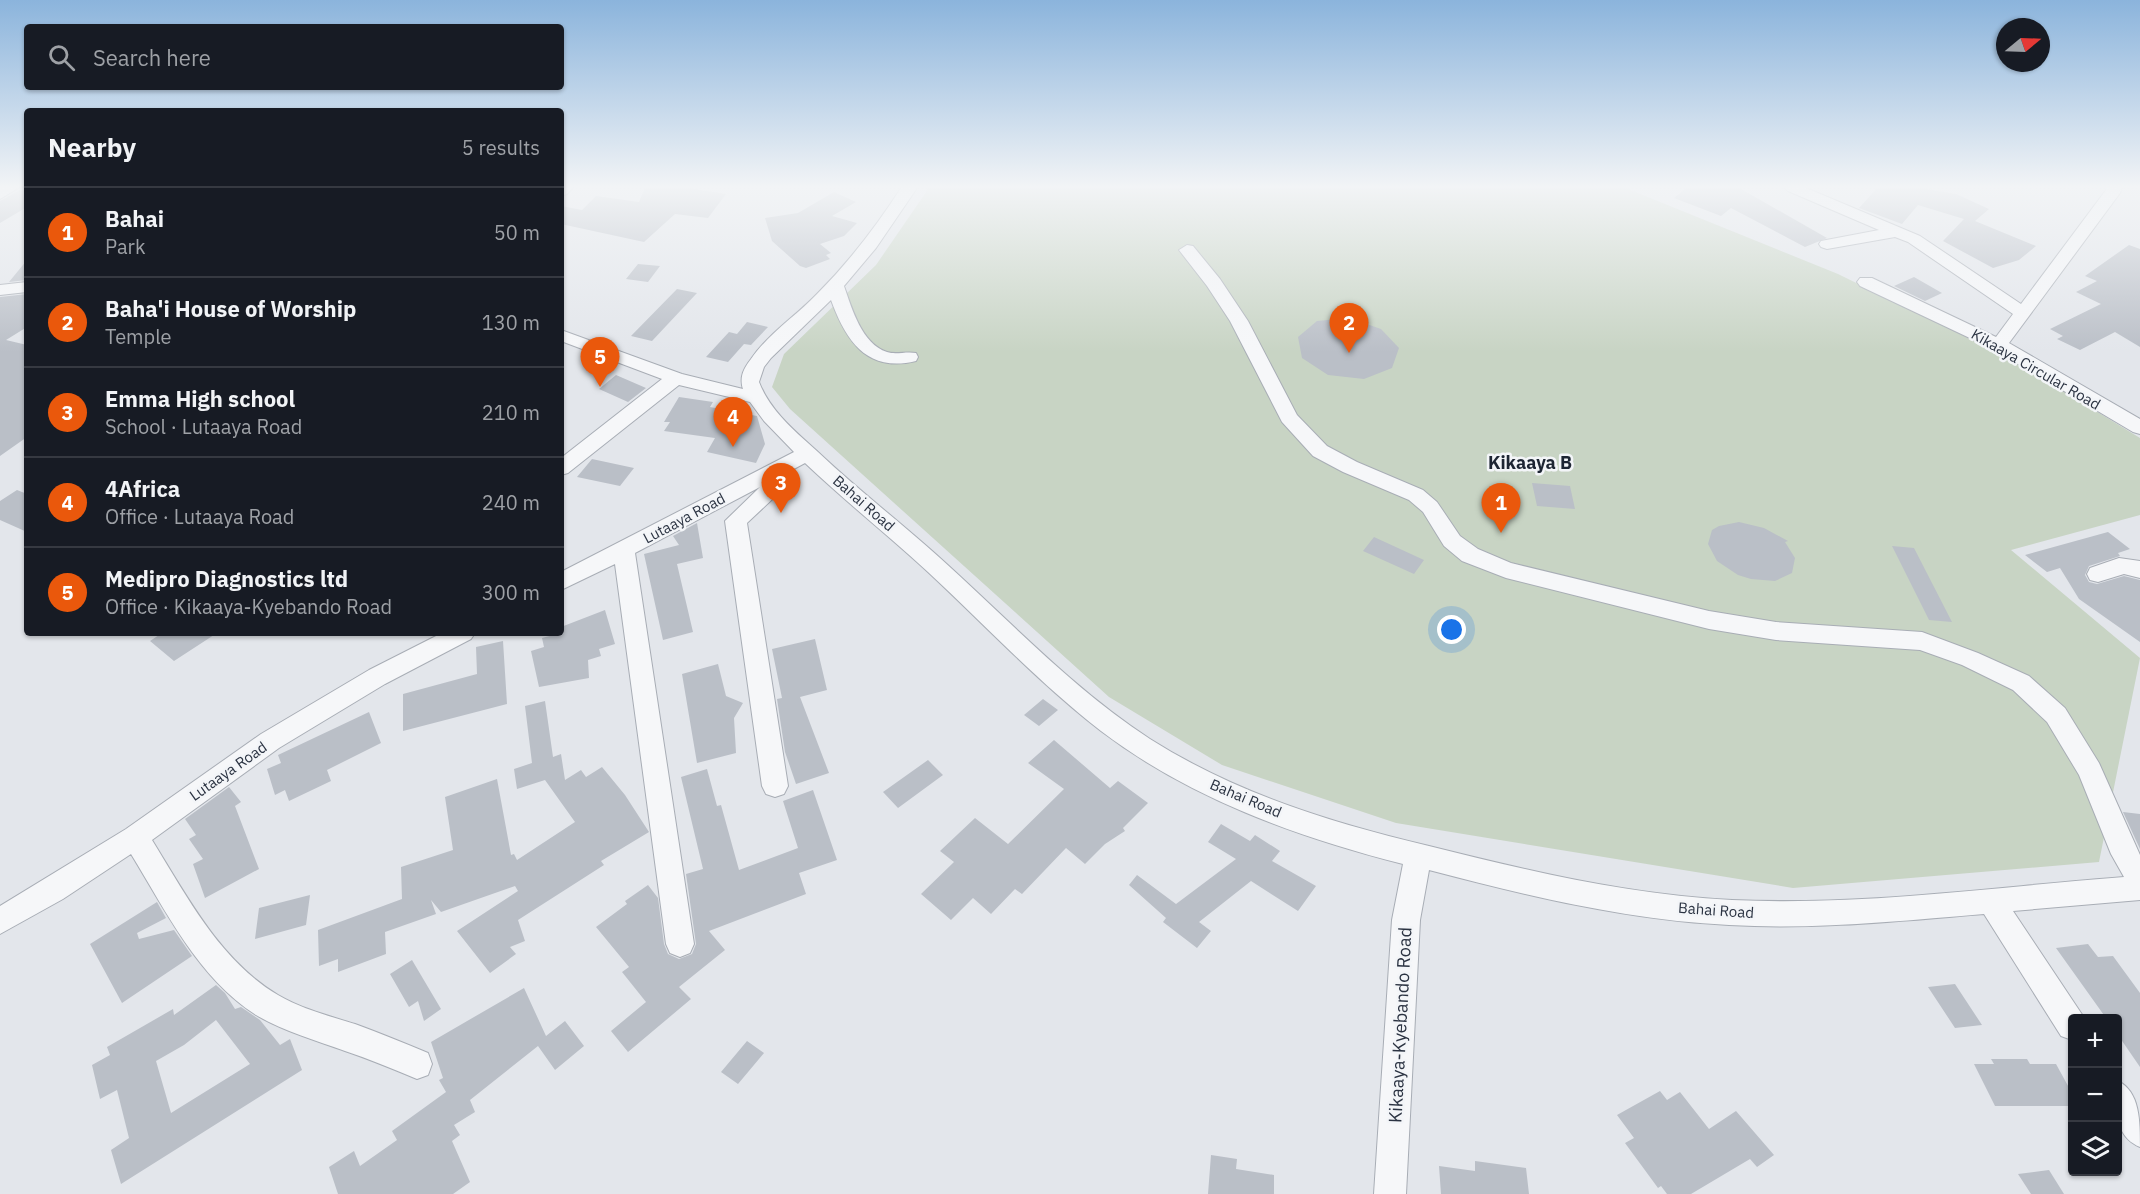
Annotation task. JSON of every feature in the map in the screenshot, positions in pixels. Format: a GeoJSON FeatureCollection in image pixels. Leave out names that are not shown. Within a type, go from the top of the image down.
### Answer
{"type":"FeatureCollection","features":[{"type":"Feature","properties":{"kind":"street"},"geometry":{"type":"LineString","coordinates":[[564,336],[638,366],[676,378],[753,396],[750,381],[759,361],[835,285],[872,241]]}},
{"type":"Feature","properties":{"kind":"street"},"geometry":{"type":"LineString","coordinates":[[1827,244],[1846,241]]}},
{"type":"Feature","properties":{"kind":"street"},"geometry":{"type":"LineString","coordinates":[[1917,241],[2023,313]]}},
{"type":"Feature","properties":{"kind":"street","name":"Kikaaya Circular Road"},"geometry":{"type":"LineString","coordinates":[[1999,345],[2078,241]]}},
{"type":"Feature","properties":{"kind":"street"},"geometry":{"type":"LineString","coordinates":[[1187,250],[1214,283],[1239,321],[1289,418],[1320,451],[1361,472],[1416,495],[1430,507],[1452,541],[1470,555],[1506,570],[1709,620],[1776,630],[1922,641],[1970,658],[2021,684],[2056,715],[2090,771],[2124,854],[2140,878]]}},
{"type":"Feature","properties":{"kind":"street","name":"Kikaaya Circular Road"},"geometry":{"type":"LineString","coordinates":[[1866,282],[1999,345],[2140,428]]}},
{"type":"Feature","properties":{"kind":"street"},"geometry":{"type":"LineString","coordinates":[[835,285],[846,320],[870,351],[886,359],[909,357]]}},
{"type":"Feature","properties":{"kind":"street"},"geometry":{"type":"LineString","coordinates":[[0,290],[24,287]]}},
{"type":"Feature","properties":{"kind":"street"},"geometry":{"type":"LineString","coordinates":[[564,466],[676,378]]}},
{"type":"Feature","properties":{"kind":"street","name":"Bahai Road"},"geometry":{"type":"LineString","coordinates":[[753,396],[807,454],[909,542],[1043,667],[1139,744],[1206,782],[1338,835],[1418,856],[1617,901],[1696,910],[1794,914],[1869,911],[2140,888]]}},
{"type":"Feature","properties":{"kind":"street","name":"Lutaaya Road"},"geometry":{"type":"LineString","coordinates":[[564,580],[807,454]]}},
{"type":"Feature","properties":{"kind":"street"},"geometry":{"type":"LineString","coordinates":[[764,476],[773,487],[736,521],[775,786]]}},
{"type":"Feature","properties":{"kind":"street"},"geometry":{"type":"LineString","coordinates":[[624,550],[680,944]]}},
{"type":"Feature","properties":{"kind":"street"},"geometry":{"type":"LineString","coordinates":[[2098,574],[2124,565],[2133,565],[2140,570]]}},
{"type":"Feature","properties":{"kind":"street","name":"Lutaaya Road"},"geometry":{"type":"LineString","coordinates":[[0,921],[135,837],[270,741],[377,677],[457,636]]}},
{"type":"Feature","properties":{"kind":"street"},"geometry":{"type":"LineString","coordinates":[[135,837],[205,946],[227,971],[258,998],[313,1026],[357,1040],[417,1064]]}},
{"type":"Feature","properties":{"kind":"street","name":"Kikaaya-Kyebando Road"},"geometry":{"type":"LineString","coordinates":[[1390,1194],[1406,920],[1418,856]]}},
{"type":"Feature","properties":{"kind":"street"},"geometry":{"type":"LineString","coordinates":[[1991,901],[2068,1018]]}},
{"type":"Feature","properties":{"kind":"street"},"geometry":{"type":"LineString","coordinates":[[2122,1102],[2140,1131]]}},
{"type":"Feature","properties":{"kind":"green space"},"geometry":{"type":"Polygon","coordinates":[[[893,241],[1756,241],[1838,274],[2009,358],[2140,438],[2140,515],[2011,550],[2140,658],[2099,862],[1793,888],[1396,823],[1222,765],[1109,697],[790,409],[772,387],[784,354],[876,265],[893,241]]]}},
{"type":"Feature","properties":{"kind":"building"},"geometry":{"type":"Polygon","coordinates":[[[772,241],[830,241],[820,244],[831,253],[826,255],[830,259],[806,268],[800,266],[772,241]]]}},
{"type":"Feature","properties":{"kind":"building"},"geometry":{"type":"Polygon","coordinates":[[[1793,241],[1820,241],[1805,247],[1793,241]]]}},
{"type":"Feature","properties":{"kind":"building"},"geometry":{"type":"Polygon","coordinates":[[[1943,241],[2023,241],[2036,246],[2019,260],[1993,268],[1943,241]]]}},
{"type":"Feature","properties":{"kind":"building"},"geometry":{"type":"Polygon","coordinates":[[[2129,245],[2140,249],[2140,347],[2115,332],[2080,350],[2057,339],[2063,336],[2050,329],[2101,304],[2076,292],[2097,281],[2085,276],[2129,245]]]}},
{"type":"Feature","properties":{"kind":"building"},"geometry":{"type":"Polygon","coordinates":[[[24,264],[24,280],[9,282],[24,264]]]}},
{"type":"Feature","properties":{"kind":"building"},"geometry":{"type":"Polygon","coordinates":[[[638,264],[660,266],[648,282],[626,279],[638,264]]]}},
{"type":"Feature","properties":{"kind":"building"},"geometry":{"type":"Polygon","coordinates":[[[1914,277],[1942,293],[1925,301],[1894,286],[1914,277]]]}},
{"type":"Feature","properties":{"kind":"building"},"geometry":{"type":"Polygon","coordinates":[[[677,289],[697,293],[652,341],[631,336],[677,289]]]}},
{"type":"Feature","properties":{"kind":"building"},"geometry":{"type":"Polygon","coordinates":[[[24,294],[24,329],[6,340],[24,344],[24,439],[0,456],[0,297],[24,294]]]}},
{"type":"Feature","properties":{"kind":"building"},"geometry":{"type":"Polygon","coordinates":[[[1349,318],[1381,329],[1399,348],[1392,368],[1364,379],[1328,375],[1302,358],[1298,337],[1317,321],[1349,318]]]}},
{"type":"Feature","properties":{"kind":"building"},"geometry":{"type":"Polygon","coordinates":[[[747,322],[768,327],[751,345],[744,344],[728,362],[706,357],[729,332],[737,334],[747,322]]]}},
{"type":"Feature","properties":{"kind":"building"},"geometry":{"type":"Polygon","coordinates":[[[616,375],[646,388],[628,402],[599,389],[616,375]]]}},
{"type":"Feature","properties":{"kind":"building"},"geometry":{"type":"Polygon","coordinates":[[[679,397],[713,402],[710,407],[757,416],[765,444],[756,463],[707,452],[715,438],[664,431],[670,422],[664,422],[679,397]]]}},
{"type":"Feature","properties":{"kind":"building"},"geometry":{"type":"Polygon","coordinates":[[[592,459],[634,468],[620,486],[577,477],[592,459]]]}},
{"type":"Feature","properties":{"kind":"building"},"geometry":{"type":"Polygon","coordinates":[[[1532,483],[1570,486],[1575,509],[1537,506],[1532,483]]]}},
{"type":"Feature","properties":{"kind":"building"},"geometry":{"type":"Polygon","coordinates":[[[17,490],[24,493],[24,531],[0,520],[0,501],[17,490]]]}},
{"type":"Feature","properties":{"kind":"building"},"geometry":{"type":"Polygon","coordinates":[[[1739,522],[1764,528],[1788,541],[1785,542],[1795,558],[1792,573],[1775,581],[1751,579],[1738,575],[1717,561],[1708,544],[1712,530],[1719,526],[1739,522]]]}},
{"type":"Feature","properties":{"kind":"building"},"geometry":{"type":"Polygon","coordinates":[[[697,523],[703,558],[677,564],[693,632],[663,640],[644,554],[679,545],[673,536],[697,523]]]}},
{"type":"Feature","properties":{"kind":"building"},"geometry":{"type":"Polygon","coordinates":[[[2108,532],[2130,549],[2118,553],[2120,556],[2089,566],[2085,575],[2089,582],[2097,584],[2124,576],[2140,580],[2140,642],[2079,599],[2060,568],[2047,572],[2025,555],[2108,532]]]}},
{"type":"Feature","properties":{"kind":"building"},"geometry":{"type":"Polygon","coordinates":[[[1374,537],[1424,560],[1414,574],[1363,551],[1374,537]]]}},
{"type":"Feature","properties":{"kind":"building"},"geometry":{"type":"Polygon","coordinates":[[[1892,546],[1914,548],[1952,622],[1929,620],[1892,546]]]}},
{"type":"Feature","properties":{"kind":"building"},"geometry":{"type":"Polygon","coordinates":[[[605,610],[615,644],[599,649],[601,656],[588,660],[589,678],[539,687],[531,651],[544,647],[542,638],[564,636],[564,626],[605,610]]]}},
{"type":"Feature","properties":{"kind":"building"},"geometry":{"type":"Polygon","coordinates":[[[158,636],[212,636],[174,661],[150,641],[158,636]]]}},
{"type":"Feature","properties":{"kind":"building"},"geometry":{"type":"Polygon","coordinates":[[[815,639],[827,690],[800,697],[829,773],[796,784],[785,752],[777,699],[782,698],[772,649],[815,639]]]}},
{"type":"Feature","properties":{"kind":"building"},"geometry":{"type":"Polygon","coordinates":[[[503,641],[507,704],[403,731],[403,694],[477,674],[476,647],[503,641]]]}},
{"type":"Feature","properties":{"kind":"building"},"geometry":{"type":"Polygon","coordinates":[[[718,664],[726,696],[743,703],[734,718],[736,753],[697,763],[682,674],[718,664]]]}},
{"type":"Feature","properties":{"kind":"building"},"geometry":{"type":"Polygon","coordinates":[[[1043,699],[1058,710],[1039,726],[1024,715],[1043,699]]]}},
{"type":"Feature","properties":{"kind":"building"},"geometry":{"type":"Polygon","coordinates":[[[545,701],[553,757],[561,754],[565,780],[581,770],[586,777],[602,767],[625,795],[649,832],[601,861],[604,865],[518,920],[525,941],[510,947],[516,954],[490,973],[457,931],[518,891],[515,886],[441,912],[431,900],[436,914],[385,932],[386,954],[338,972],[338,959],[319,966],[318,930],[402,899],[401,867],[453,850],[445,797],[497,779],[511,855],[514,854],[517,860],[575,822],[545,780],[517,789],[514,769],[532,763],[525,706],[545,701]]]}},
{"type":"Feature","properties":{"kind":"building"},"geometry":{"type":"Polygon","coordinates":[[[369,712],[381,743],[327,770],[331,781],[289,801],[285,790],[275,795],[267,769],[281,763],[278,755],[369,712]]]}},
{"type":"Feature","properties":{"kind":"building"},"geometry":{"type":"Polygon","coordinates":[[[1054,740],[1110,788],[1118,781],[1148,803],[1123,828],[1125,831],[1105,844],[1085,864],[1066,848],[1022,894],[1015,889],[991,914],[973,898],[951,920],[921,894],[954,862],[940,851],[975,818],[1008,844],[1064,789],[1028,763],[1054,740]]]}},
{"type":"Feature","properties":{"kind":"building"},"geometry":{"type":"Polygon","coordinates":[[[928,760],[943,775],[898,808],[883,792],[928,760]]]}},
{"type":"Feature","properties":{"kind":"building"},"geometry":{"type":"Polygon","coordinates":[[[707,769],[717,806],[721,805],[739,870],[798,848],[783,801],[813,790],[837,860],[799,873],[806,894],[709,931],[725,950],[679,987],[691,999],[628,1052],[611,1031],[646,1002],[622,972],[629,967],[596,927],[627,904],[625,901],[648,885],[658,898],[664,944],[668,954],[679,959],[692,954],[696,944],[686,874],[703,869],[681,777],[707,769]]]}},
{"type":"Feature","properties":{"kind":"building"},"geometry":{"type":"Polygon","coordinates":[[[229,787],[241,802],[235,806],[259,869],[205,898],[193,864],[203,859],[189,839],[196,835],[185,819],[229,787]]]}},
{"type":"Feature","properties":{"kind":"building"},"geometry":{"type":"Polygon","coordinates":[[[2123,812],[2140,814],[2140,849],[2123,812]]]}},
{"type":"Feature","properties":{"kind":"building"},"geometry":{"type":"Polygon","coordinates":[[[1221,824],[1250,841],[1255,835],[1280,851],[1272,861],[1316,886],[1298,911],[1251,881],[1199,922],[1211,931],[1197,948],[1163,922],[1166,918],[1129,885],[1137,875],[1176,904],[1236,859],[1208,842],[1221,824]]]}},
{"type":"Feature","properties":{"kind":"building"},"geometry":{"type":"Polygon","coordinates":[[[310,895],[306,925],[255,939],[259,908],[310,895]]]}},
{"type":"Feature","properties":{"kind":"building"},"geometry":{"type":"Polygon","coordinates":[[[157,902],[166,918],[137,933],[139,939],[174,930],[192,956],[122,1003],[90,944],[157,902]]]}},
{"type":"Feature","properties":{"kind":"building"},"geometry":{"type":"Polygon","coordinates":[[[2088,944],[2098,957],[2113,956],[2140,993],[2140,1067],[2122,1041],[2122,1014],[2103,1014],[2056,948],[2088,944]]]}},
{"type":"Feature","properties":{"kind":"building"},"geometry":{"type":"Polygon","coordinates":[[[412,960],[441,1009],[424,1021],[418,1001],[409,1007],[390,974],[412,960]]]}},
{"type":"Feature","properties":{"kind":"building"},"geometry":{"type":"Polygon","coordinates":[[[1955,984],[1982,1025],[1955,1028],[1928,987],[1955,984]]]}},
{"type":"Feature","properties":{"kind":"building"},"geometry":{"type":"Polygon","coordinates":[[[216,985],[225,993],[235,1009],[241,1007],[260,1020],[280,1045],[290,1039],[302,1070],[121,1184],[111,1150],[129,1138],[117,1090],[100,1099],[92,1065],[110,1055],[107,1047],[173,1009],[174,1015],[216,985]],[[216,1020],[184,1045],[156,1061],[171,1113],[250,1064],[216,1020]]]}},
{"type":"Feature","properties":{"kind":"building"},"geometry":{"type":"Polygon","coordinates":[[[524,988],[546,1036],[565,1021],[584,1046],[555,1070],[538,1046],[470,1100],[475,1112],[454,1125],[460,1135],[452,1141],[470,1182],[453,1194],[338,1194],[329,1167],[354,1151],[360,1166],[397,1140],[392,1131],[446,1092],[439,1080],[443,1078],[431,1042],[524,988]]]}},
{"type":"Feature","properties":{"kind":"building"},"geometry":{"type":"Polygon","coordinates":[[[747,1041],[764,1053],[738,1084],[721,1072],[747,1041]]]}},
{"type":"Feature","properties":{"kind":"building"},"geometry":{"type":"Polygon","coordinates":[[[1991,1059],[2027,1059],[2030,1064],[2056,1064],[2068,1086],[2068,1106],[1995,1106],[1974,1064],[1994,1064],[1991,1059]]]}},
{"type":"Feature","properties":{"kind":"building"},"geometry":{"type":"Polygon","coordinates":[[[1660,1091],[1667,1100],[1680,1092],[1709,1129],[1736,1111],[1774,1155],[1757,1167],[1750,1159],[1691,1194],[1667,1194],[1661,1186],[1658,1188],[1625,1143],[1634,1138],[1617,1115],[1660,1091]]]}},
{"type":"Feature","properties":{"kind":"building"},"geometry":{"type":"Polygon","coordinates":[[[1211,1155],[1237,1159],[1236,1169],[1274,1175],[1274,1194],[1208,1194],[1211,1155]]]}},
{"type":"Feature","properties":{"kind":"building"},"geometry":{"type":"Polygon","coordinates":[[[1475,1161],[1526,1168],[1529,1194],[1441,1194],[1439,1166],[1475,1171],[1475,1161]]]}},
{"type":"Feature","properties":{"kind":"building"},"geometry":{"type":"Polygon","coordinates":[[[2049,1170],[2064,1194],[2031,1194],[2018,1174],[2049,1170]]]}},
{"type":"Feature","properties":{"kind":"place","name":"Baha'i House of Worship"},"geometry":{"type":"Point","coordinates":[1349,353]}},
{"type":"Feature","properties":{"kind":"place","name":"Medipro Diagnostics ltd"},"geometry":{"type":"Point","coordinates":[600,387]}},
{"type":"Feature","properties":{"kind":"place","name":"4Africa"},"geometry":{"type":"Point","coordinates":[733,447]}},
{"type":"Feature","properties":{"kind":"place","name":"Emma High school"},"geometry":{"type":"Point","coordinates":[781,513]}},
{"type":"Feature","properties":{"kind":"place","name":"Bahai"},"geometry":{"type":"Point","coordinates":[1501,533]}},
{"type":"Feature","properties":{"kind":"district","name":"Kikaaya B"},"geometry":{"type":"Point","coordinates":[1530,462]}}]}
